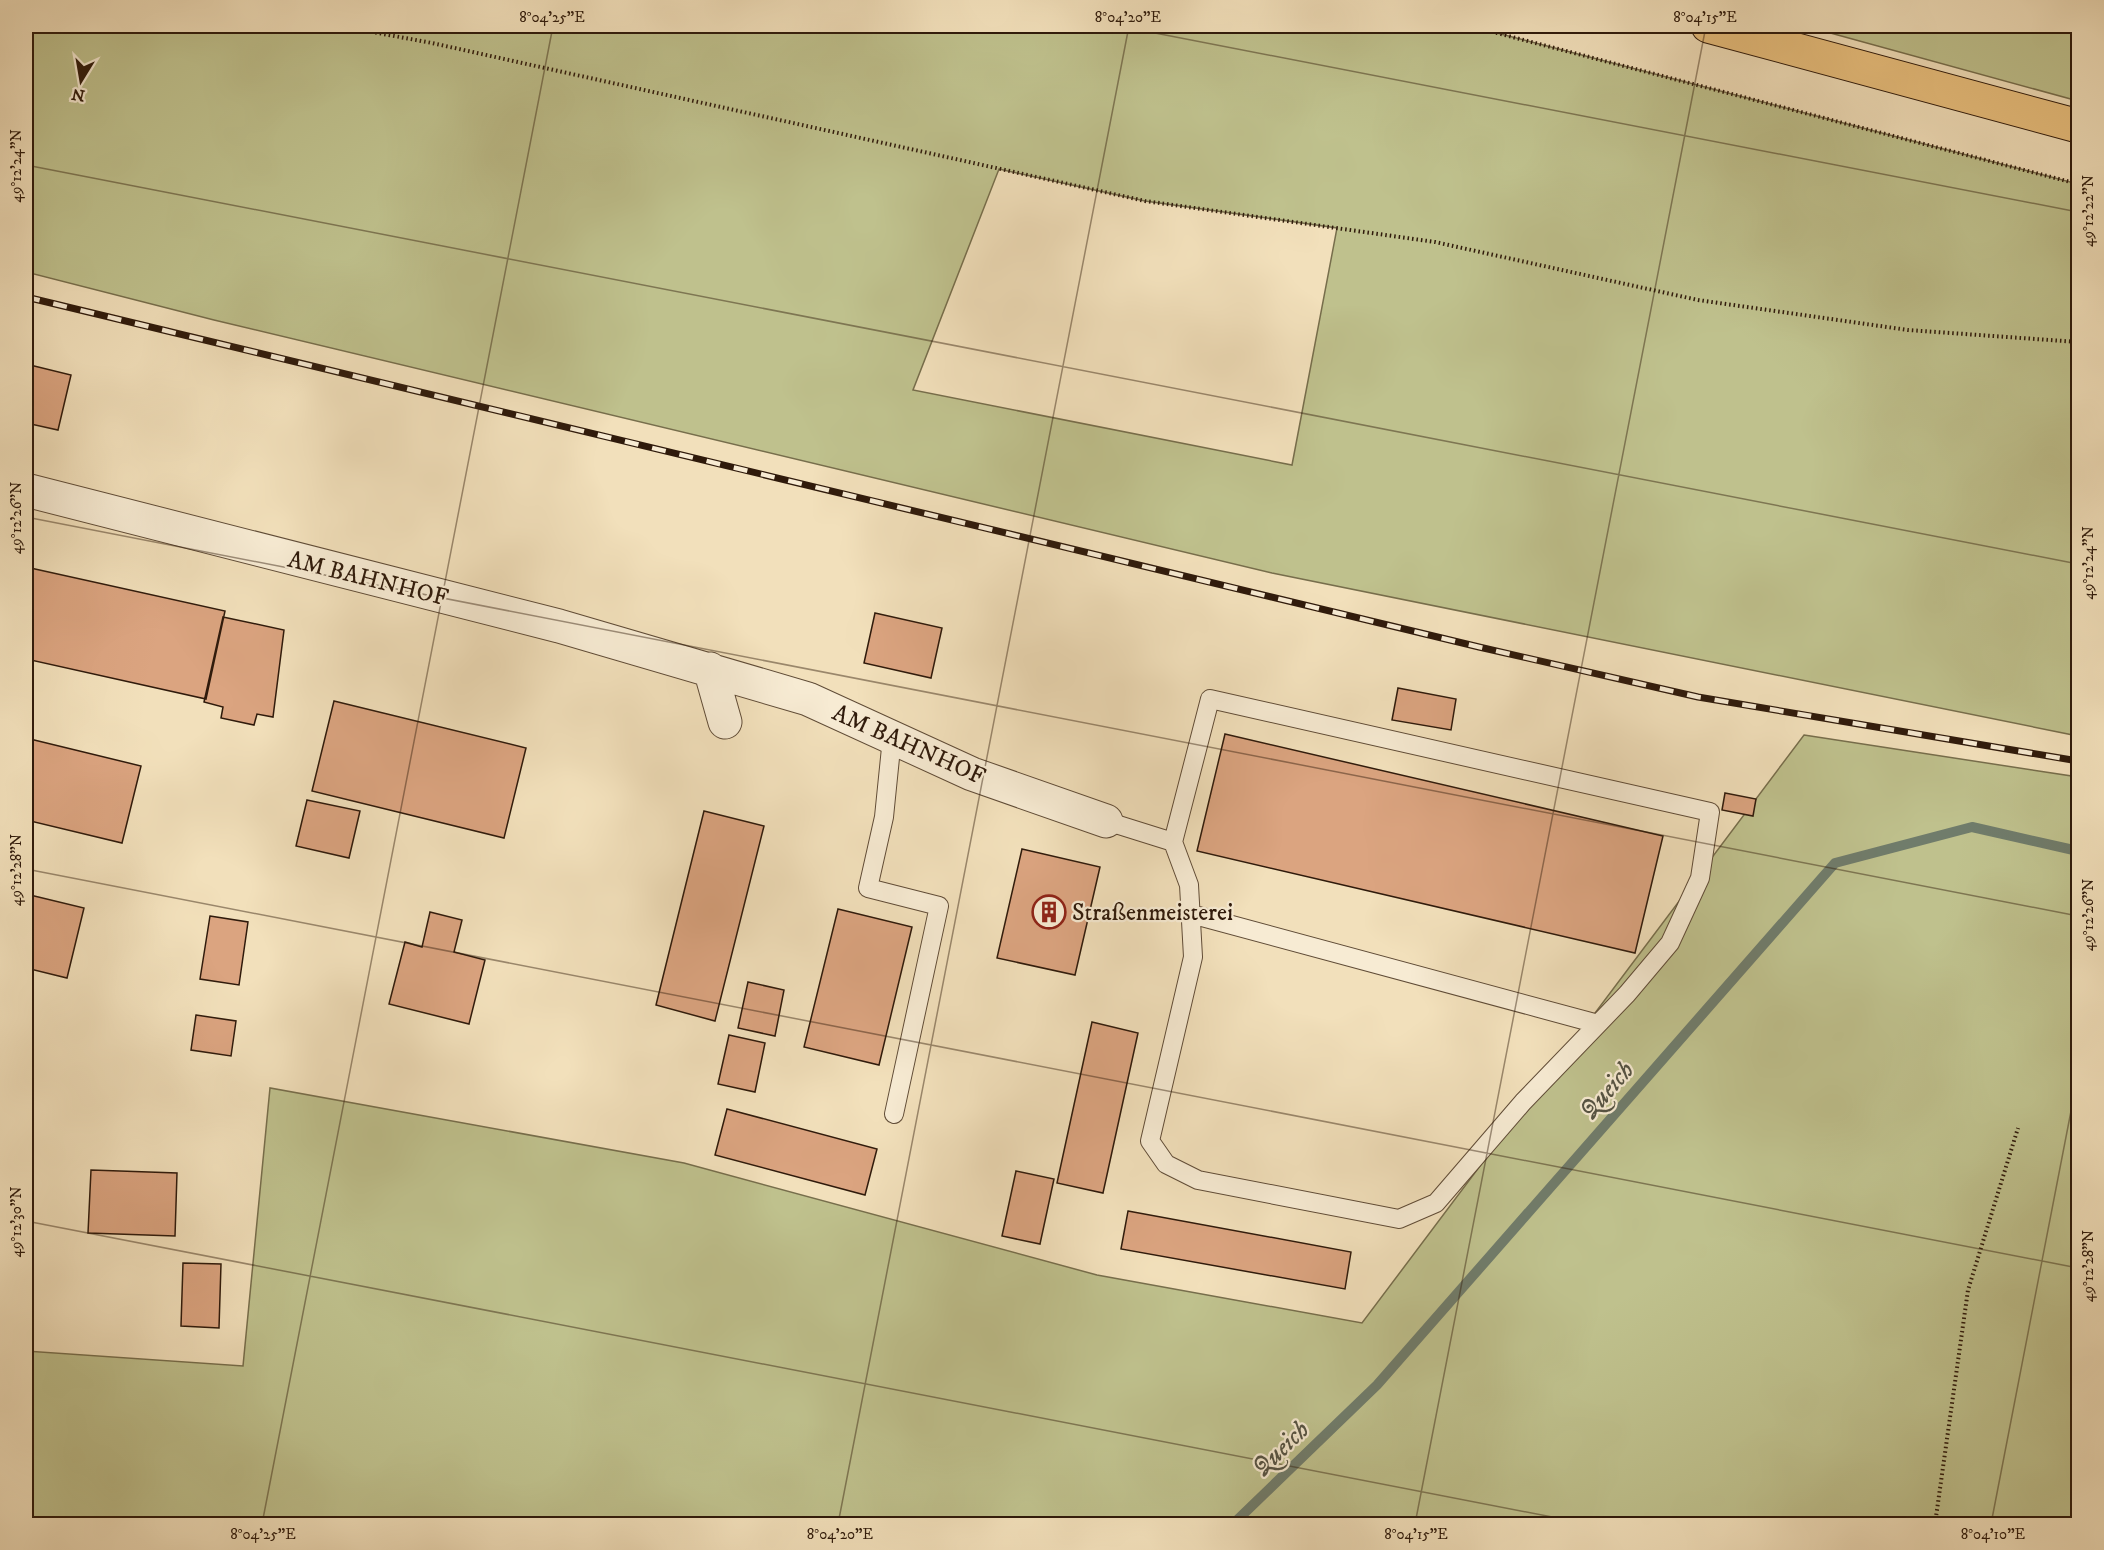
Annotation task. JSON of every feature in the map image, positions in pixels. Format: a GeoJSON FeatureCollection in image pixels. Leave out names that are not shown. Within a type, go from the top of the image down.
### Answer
{"type":"FeatureCollection","features":[{"type":"Feature","properties":{"kind":"highway"},"geometry":{"type":"LineString","coordinates":[[1708,26],[2079,126]]}},
{"type":"Feature","properties":{"kind":"street","name":"AM BAHNHOF"},"geometry":{"type":"LineString","coordinates":[[26,490],[559,626],[808,699],[972,774],[1106,821]]}},
{"type":"Feature","properties":{"kind":"street"},"geometry":{"type":"LineString","coordinates":[[710,669],[725,722]]}},
{"type":"Feature","properties":{"kind":"lane"},"geometry":{"type":"LineString","coordinates":[[1210,699],[1710,812],[1700,878],[1670,943],[1598,1024],[1523,1102],[1436,1203],[1399,1219],[1198,1180],[1166,1164],[1150,1141],[1193,957],[1189,885],[1173,842],[1210,699]]}},
{"type":"Feature","properties":{"kind":"lane"},"geometry":{"type":"LineString","coordinates":[[892,738],[884,817],[868,888],[939,906],[894,1114]]}},
{"type":"Feature","properties":{"kind":"lane"},"geometry":{"type":"LineString","coordinates":[[1106,821],[1173,842]]}},
{"type":"Feature","properties":{"kind":"lane"},"geometry":{"type":"LineString","coordinates":[[1191,914],[1598,1024]]}},
{"type":"Feature","properties":{"kind":"path"},"geometry":{"type":"LineString","coordinates":[[340,26],[444,46],[1145,201],[1435,242],[1710,302],[1908,330],[2079,342]]}},
{"type":"Feature","properties":{"kind":"path"},"geometry":{"type":"LineString","coordinates":[[1470,26],[2079,184]]}},
{"type":"Feature","properties":{"kind":"path"},"geometry":{"type":"LineString","coordinates":[[1935,1524],[1968,1290],[2018,1128]]}},
{"type":"Feature","properties":{"kind":"green space"},"geometry":{"type":"Polygon","coordinates":[[[26,26],[1470,26],[2078,184],[2078,736],[1272,573],[214,320],[26,272],[26,26]],[[999,169],[913,390],[1292,465],[1337,228],[1145,201],[999,169]]]}},
{"type":"Feature","properties":{"kind":"green space"},"geometry":{"type":"Polygon","coordinates":[[[1805,26],[2078,26],[2078,101],[1805,26]]]}},
{"type":"Feature","properties":{"kind":"green space"},"geometry":{"type":"Polygon","coordinates":[[[1804,735],[2078,777],[2078,1524],[26,1524],[26,1351],[243,1366],[270,1088],[684,1163],[1097,1275],[1362,1323],[1804,735]]]}},
{"type":"Feature","properties":{"kind":"building"},"geometry":{"type":"Polygon","coordinates":[[[26,364],[71,375],[58,430],[26,423],[26,364]]]}},
{"type":"Feature","properties":{"kind":"building"},"geometry":{"type":"Polygon","coordinates":[[[26,567],[225,611],[206,699],[26,659],[26,567]]]}},
{"type":"Feature","properties":{"kind":"building"},"geometry":{"type":"Polygon","coordinates":[[[875,613],[942,628],[931,678],[864,663],[875,613]]]}},
{"type":"Feature","properties":{"kind":"building"},"geometry":{"type":"Polygon","coordinates":[[[223,617],[284,630],[273,717],[257,714],[254,725],[221,718],[223,707],[204,702],[223,617]]]}},
{"type":"Feature","properties":{"kind":"building"},"geometry":{"type":"Polygon","coordinates":[[[1398,688],[1456,699],[1451,730],[1392,720],[1398,688]]]}},
{"type":"Feature","properties":{"kind":"building"},"geometry":{"type":"Polygon","coordinates":[[[334,701],[526,748],[504,838],[312,791],[334,701]]]}},
{"type":"Feature","properties":{"kind":"building"},"geometry":{"type":"Polygon","coordinates":[[[1225,734],[1663,836],[1635,953],[1197,851],[1225,734]]]}},
{"type":"Feature","properties":{"kind":"building"},"geometry":{"type":"Polygon","coordinates":[[[26,738],[141,766],[122,843],[26,820],[26,738]]]}},
{"type":"Feature","properties":{"kind":"building"},"geometry":{"type":"Polygon","coordinates":[[[1725,793],[1756,799],[1753,816],[1722,810],[1725,793]]]}},
{"type":"Feature","properties":{"kind":"building"},"geometry":{"type":"Polygon","coordinates":[[[307,800],[360,811],[349,858],[296,846],[307,800]]]}},
{"type":"Feature","properties":{"kind":"building"},"geometry":{"type":"Polygon","coordinates":[[[704,811],[764,826],[715,1021],[656,1005],[704,811]]]}},
{"type":"Feature","properties":{"kind":"building","name":"Straßenmeisterei"},"geometry":{"type":"Polygon","coordinates":[[[1022,849],[1100,867],[1075,975],[997,958],[1022,849]]]}},
{"type":"Feature","properties":{"kind":"building"},"geometry":{"type":"Polygon","coordinates":[[[26,894],[84,908],[67,978],[26,968],[26,894]]]}},
{"type":"Feature","properties":{"kind":"building"},"geometry":{"type":"Polygon","coordinates":[[[838,909],[912,927],[879,1065],[804,1047],[838,909]]]}},
{"type":"Feature","properties":{"kind":"building"},"geometry":{"type":"Polygon","coordinates":[[[430,912],[462,920],[454,952],[485,960],[469,1024],[389,1004],[405,942],[422,947],[430,912]]]}},
{"type":"Feature","properties":{"kind":"building"},"geometry":{"type":"Polygon","coordinates":[[[210,916],[248,922],[239,985],[200,979],[210,916]]]}},
{"type":"Feature","properties":{"kind":"building"},"geometry":{"type":"Polygon","coordinates":[[[748,982],[784,990],[775,1036],[738,1028],[748,982]]]}},
{"type":"Feature","properties":{"kind":"building"},"geometry":{"type":"Polygon","coordinates":[[[196,1015],[236,1021],[231,1056],[191,1050],[196,1015]]]}},
{"type":"Feature","properties":{"kind":"building"},"geometry":{"type":"Polygon","coordinates":[[[1092,1022],[1138,1033],[1103,1193],[1057,1183],[1092,1022]]]}},
{"type":"Feature","properties":{"kind":"building"},"geometry":{"type":"Polygon","coordinates":[[[729,1035],[765,1043],[755,1092],[718,1084],[729,1035]]]}},
{"type":"Feature","properties":{"kind":"building"},"geometry":{"type":"Polygon","coordinates":[[[727,1109],[877,1149],[865,1195],[715,1155],[727,1109]]]}},
{"type":"Feature","properties":{"kind":"building"},"geometry":{"type":"Polygon","coordinates":[[[91,1170],[177,1173],[175,1236],[88,1233],[91,1170]]]}},
{"type":"Feature","properties":{"kind":"building"},"geometry":{"type":"Polygon","coordinates":[[[1016,1171],[1054,1179],[1040,1244],[1002,1236],[1016,1171]]]}},
{"type":"Feature","properties":{"kind":"building"},"geometry":{"type":"Polygon","coordinates":[[[1128,1211],[1351,1252],[1345,1289],[1121,1249],[1128,1211]]]}},
{"type":"Feature","properties":{"kind":"building"},"geometry":{"type":"Polygon","coordinates":[[[183,1263],[221,1264],[219,1328],[181,1326],[183,1263]]]}},
{"type":"Feature","properties":{"kind":"waterway","name":"Queich"},"geometry":{"type":"LineString","coordinates":[[1233,1524],[1377,1385],[1835,863],[1972,827],[2078,851]]}},
{"type":"Feature","properties":{"kind":"railway"},"geometry":{"type":"LineString","coordinates":[[26,297],[1479,647],[1698,697],[2078,761]]}},
{"type":"Feature","properties":{"kind":"place","name":"Straßenmeisterei"},"geometry":{"type":"Point","coordinates":[1049,912]}}]}
